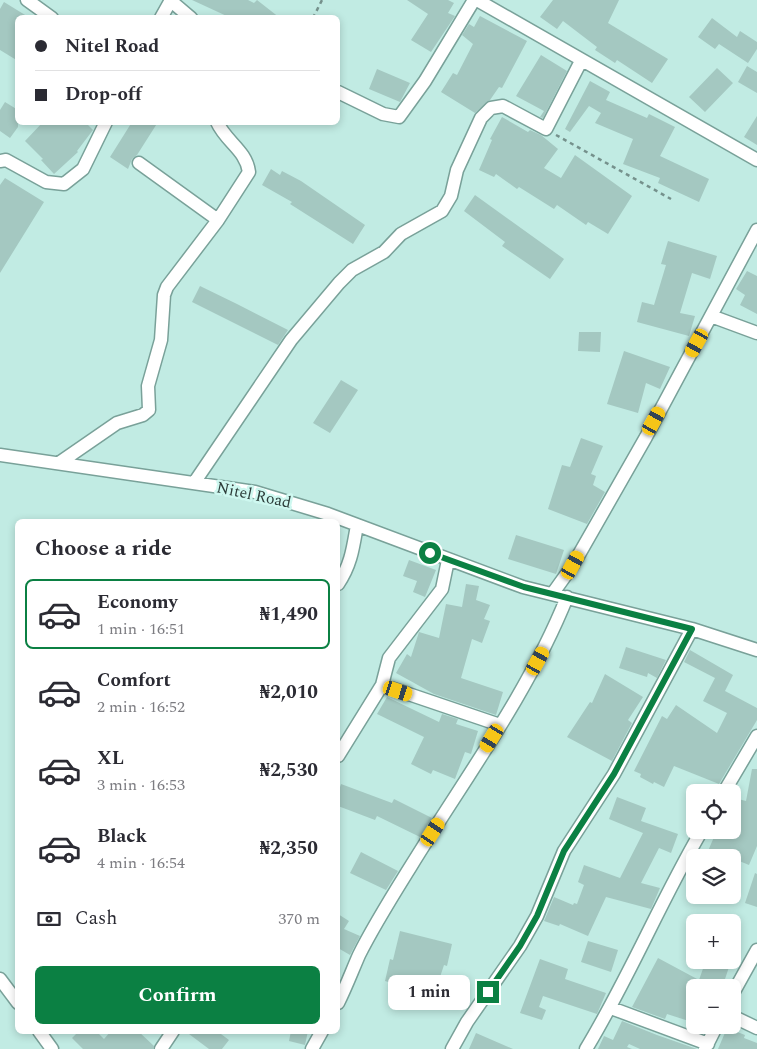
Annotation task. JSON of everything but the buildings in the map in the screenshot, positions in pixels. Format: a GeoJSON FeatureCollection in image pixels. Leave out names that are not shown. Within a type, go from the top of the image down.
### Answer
{"type":"FeatureCollection","features":[{"type":"Feature","properties":{"kind":"street"},"geometry":{"type":"LineString","coordinates":[[27,0],[48,15]]}},
{"type":"Feature","properties":{"kind":"street"},"geometry":{"type":"LineString","coordinates":[[163,15],[171,0],[188,15]]}},
{"type":"Feature","properties":{"kind":"street"},"geometry":{"type":"LineString","coordinates":[[340,93],[383,114],[394,118],[399,117],[425,81],[476,0],[697,124],[757,160]]}},
{"type":"Feature","properties":{"kind":"street"},"geometry":{"type":"LineString","coordinates":[[194,484],[291,340],[339,283],[352,270],[384,252],[401,234],[442,211],[452,196],[457,170],[481,118],[491,108],[503,106],[546,129],[582,60]]}},
{"type":"Feature","properties":{"kind":"street"},"geometry":{"type":"LineString","coordinates":[[2,159],[46,182],[64,184],[83,169],[105,125]]}},
{"type":"Feature","properties":{"kind":"street"},"geometry":{"type":"LineString","coordinates":[[59,464],[117,423],[142,415],[149,410],[148,386],[162,340],[164,295],[167,287],[218,220],[249,172],[242,152],[223,134],[218,125]]}},
{"type":"Feature","properties":{"kind":"street"},"geometry":{"type":"LineString","coordinates":[[139,163],[218,220]]}},
{"type":"Feature","properties":{"kind":"street"},"geometry":{"type":"LineString","coordinates":[[553,593],[573,565],[712,316],[757,230]]}},
{"type":"Feature","properties":{"kind":"street"},"geometry":{"type":"LineString","coordinates":[[712,316],[757,333]]}},
{"type":"Feature","properties":{"kind":"street","name":"Nitel Road"},"geometry":{"type":"LineString","coordinates":[[0,455],[255,492],[338,519]]}},
{"type":"Feature","properties":{"kind":"street","name":"Nitel Road"},"geometry":{"type":"LineString","coordinates":[[340,520],[524,587],[692,629],[757,650]]}},
{"type":"Feature","properties":{"kind":"street"},"geometry":{"type":"LineString","coordinates":[[340,581],[353,555],[357,525]]}},
{"type":"Feature","properties":{"kind":"street"},"geometry":{"type":"LineString","coordinates":[[340,753],[382,685],[389,658],[442,589],[448,560]]}},
{"type":"Feature","properties":{"kind":"street"},"geometry":{"type":"LineString","coordinates":[[340,999],[360,954],[411,866],[500,725],[552,635],[567,598]]}},
{"type":"Feature","properties":{"kind":"street"},"geometry":{"type":"LineString","coordinates":[[452,1049],[467,1022],[520,946],[537,916],[564,851],[614,774],[692,629]]}},
{"type":"Feature","properties":{"kind":"street"},"geometry":{"type":"LineString","coordinates":[[382,685],[500,725]]}},
{"type":"Feature","properties":{"kind":"street"},"geometry":{"type":"LineString","coordinates":[[729,784],[757,736]]}},
{"type":"Feature","properties":{"kind":"street"},"geometry":{"type":"LineString","coordinates":[[586,1049],[610,1008],[680,868],[697,839]]}},
{"type":"Feature","properties":{"kind":"street"},"geometry":{"type":"LineString","coordinates":[[741,979],[757,950]]}},
{"type":"Feature","properties":{"kind":"street"},"geometry":{"type":"LineString","coordinates":[[0,979],[15,999]]}},
{"type":"Feature","properties":{"kind":"street"},"geometry":{"type":"LineString","coordinates":[[610,1008],[706,1046],[712,1034]]}},
{"type":"Feature","properties":{"kind":"street"},"geometry":{"type":"LineString","coordinates":[[741,1020],[757,1028]]}},
{"type":"Feature","properties":{"kind":"street"},"geometry":{"type":"LineString","coordinates":[[161,1049],[171,1034]]}},
{"type":"Feature","properties":{"kind":"street"},"geometry":{"type":"LineString","coordinates":[[312,1049],[320,1034]]}},
{"type":"Feature","properties":{"kind":"path"},"geometry":{"type":"LineString","coordinates":[[315,15],[322,0]]}},
{"type":"Feature","properties":{"kind":"path"},"geometry":{"type":"LineString","coordinates":[[546,129],[671,199]]}},
{"type":"Feature","properties":{"kind":"route"},"geometry":{"type":"LineString","coordinates":[[430,553],[524,587],[692,629],[614,774],[564,851],[537,916],[520,946],[488,992]]}}]}
